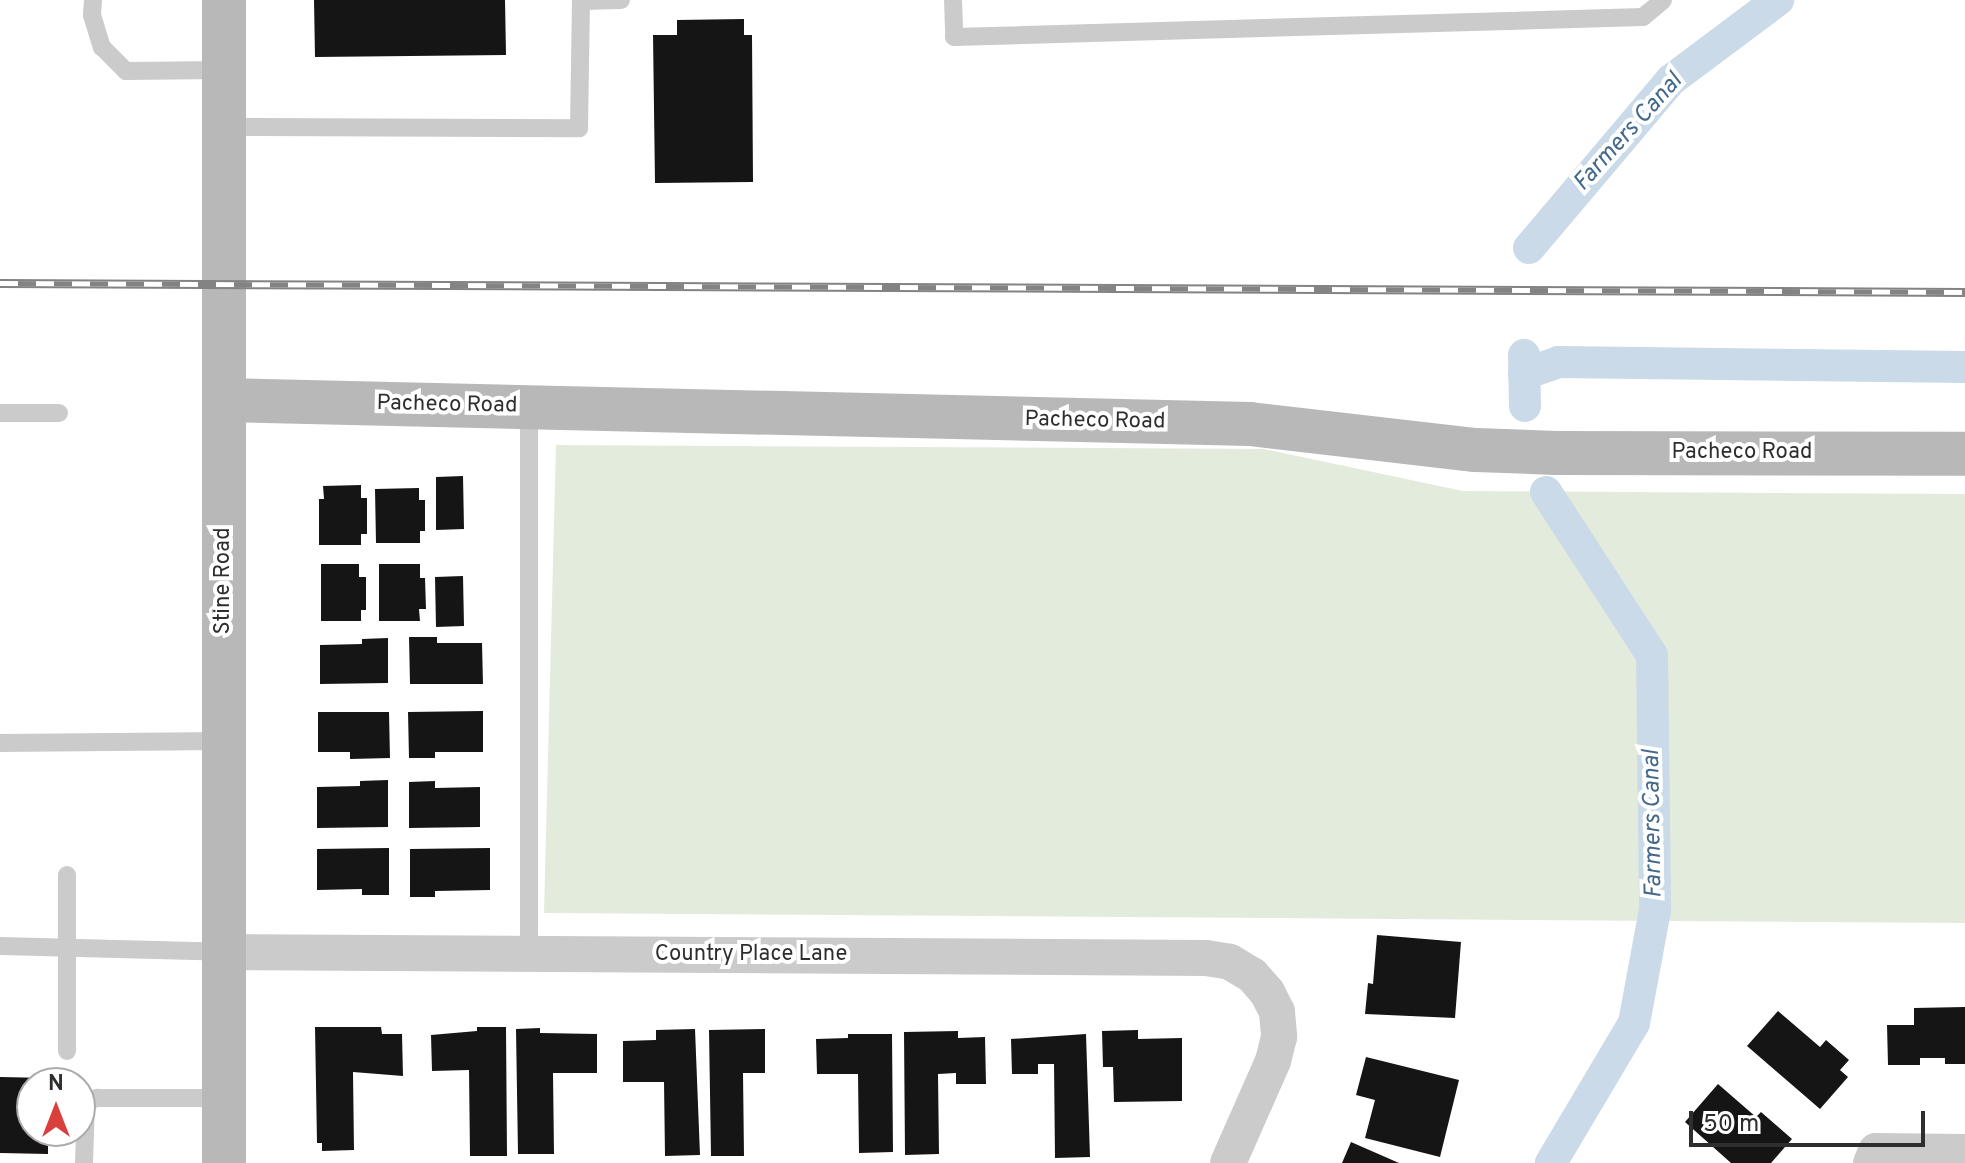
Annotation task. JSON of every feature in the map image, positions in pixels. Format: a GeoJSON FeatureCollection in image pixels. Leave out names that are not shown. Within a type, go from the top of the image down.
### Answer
{"type":"FeatureCollection","features":[{"type":"Feature","properties":{"kind":"street","name":"Stine Road"},"geometry":{"type":"LineString","coordinates":[[224,0],[224,1163]]}},
{"type":"Feature","properties":{"kind":"street","name":"Pacheco Road"},"geometry":{"type":"LineString","coordinates":[[224,400],[1250,424],[1476,450],[1965,454]]}},
{"type":"Feature","properties":{"kind":"street","name":"Country Place Lane"},"geometry":{"type":"LineString","coordinates":[[224,952],[1206,958],[1230,962],[1252,975],[1267,992],[1277,1012],[1279,1037],[1273,1061],[1228,1163]]}},
{"type":"Feature","properties":{"kind":"street"},"geometry":{"type":"LineString","coordinates":[[1874,1157],[1965,1152]]}},
{"type":"Feature","properties":{"kind":"lane"},"geometry":{"type":"LineString","coordinates":[[93,0],[92,15],[102,47],[126,71],[224,70]]}},
{"type":"Feature","properties":{"kind":"lane"},"geometry":{"type":"LineString","coordinates":[[224,127],[579,128],[581,1],[621,0]]}},
{"type":"Feature","properties":{"kind":"lane"},"geometry":{"type":"LineString","coordinates":[[953,0],[954,37],[1643,17],[1663,0]]}},
{"type":"Feature","properties":{"kind":"lane"},"geometry":{"type":"LineString","coordinates":[[529,407],[529,954]]}},
{"type":"Feature","properties":{"kind":"lane"},"geometry":{"type":"LineString","coordinates":[[0,413],[59,413]]}},
{"type":"Feature","properties":{"kind":"lane"},"geometry":{"type":"LineString","coordinates":[[0,743],[224,741]]}},
{"type":"Feature","properties":{"kind":"lane"},"geometry":{"type":"LineString","coordinates":[[67,875],[67,1051]]}},
{"type":"Feature","properties":{"kind":"lane"},"geometry":{"type":"LineString","coordinates":[[0,946],[224,952]]}},
{"type":"Feature","properties":{"kind":"lane"},"geometry":{"type":"LineString","coordinates":[[84,1163],[86,1102],[97,1098],[224,1098]]}},
{"type":"Feature","properties":{"kind":"shaded area"},"geometry":{"type":"Polygon","coordinates":[[[556,445],[1264,449],[1463,491],[1965,494],[1965,923],[544,913],[556,445]]]}},
{"type":"Feature","properties":{"kind":"building"},"geometry":{"type":"Polygon","coordinates":[[[314,0],[505,0],[506,55],[315,57],[314,0]]]}},
{"type":"Feature","properties":{"kind":"building"},"geometry":{"type":"Polygon","coordinates":[[[744,19],[744,35],[752,35],[753,182],[655,183],[653,35],[677,35],[677,20],[744,19]]]}},
{"type":"Feature","properties":{"kind":"building"},"geometry":{"type":"Polygon","coordinates":[[[463,476],[464,529],[436,530],[436,477],[463,476]]]}},
{"type":"Feature","properties":{"kind":"building"},"geometry":{"type":"Polygon","coordinates":[[[361,485],[361,498],[367,498],[367,534],[361,534],[361,545],[319,545],[319,499],[324,499],[323,486],[361,485]]]}},
{"type":"Feature","properties":{"kind":"building"},"geometry":{"type":"Polygon","coordinates":[[[419,488],[419,500],[425,500],[425,531],[420,531],[420,543],[376,543],[375,489],[419,488]]]}},
{"type":"Feature","properties":{"kind":"building"},"geometry":{"type":"Polygon","coordinates":[[[321,564],[359,564],[359,577],[366,577],[366,610],[361,610],[361,621],[321,621],[321,564]]]}},
{"type":"Feature","properties":{"kind":"building"},"geometry":{"type":"Polygon","coordinates":[[[379,564],[420,564],[420,578],[425,578],[426,609],[419,609],[420,621],[379,621],[379,564]]]}},
{"type":"Feature","properties":{"kind":"building"},"geometry":{"type":"Polygon","coordinates":[[[463,576],[464,626],[436,627],[435,577],[463,576]]]}},
{"type":"Feature","properties":{"kind":"building"},"geometry":{"type":"Polygon","coordinates":[[[409,637],[437,637],[437,643],[482,643],[483,684],[410,684],[409,637]]]}},
{"type":"Feature","properties":{"kind":"building"},"geometry":{"type":"Polygon","coordinates":[[[388,638],[388,683],[320,684],[320,645],[362,644],[362,639],[388,638]]]}},
{"type":"Feature","properties":{"kind":"building"},"geometry":{"type":"Polygon","coordinates":[[[483,711],[483,752],[435,752],[435,758],[409,758],[408,712],[483,711]]]}},
{"type":"Feature","properties":{"kind":"building"},"geometry":{"type":"Polygon","coordinates":[[[318,712],[389,712],[390,758],[350,759],[350,752],[318,752],[318,712]]]}},
{"type":"Feature","properties":{"kind":"building"},"geometry":{"type":"Polygon","coordinates":[[[388,780],[388,827],[317,828],[317,787],[360,786],[360,781],[388,780]]]}},
{"type":"Feature","properties":{"kind":"building"},"geometry":{"type":"Polygon","coordinates":[[[435,781],[435,788],[480,787],[480,827],[409,828],[409,782],[435,781]]]}},
{"type":"Feature","properties":{"kind":"building"},"geometry":{"type":"Polygon","coordinates":[[[389,848],[389,895],[362,895],[362,889],[317,890],[317,849],[389,848]]]}},
{"type":"Feature","properties":{"kind":"building"},"geometry":{"type":"Polygon","coordinates":[[[490,848],[490,890],[435,891],[435,897],[410,897],[410,849],[490,848]]]}},
{"type":"Feature","properties":{"kind":"building"},"geometry":{"type":"Polygon","coordinates":[[[1377,935],[1461,942],[1455,1018],[1365,1014],[1368,983],[1373,984],[1377,935]]]}},
{"type":"Feature","properties":{"kind":"building"},"geometry":{"type":"Polygon","coordinates":[[[1965,1007],[1965,1064],[1945,1064],[1945,1058],[1920,1058],[1920,1065],[1888,1065],[1887,1025],[1914,1025],[1914,1008],[1965,1007]]]}},
{"type":"Feature","properties":{"kind":"building"},"geometry":{"type":"Polygon","coordinates":[[[1778,1011],[1820,1047],[1826,1040],[1849,1060],[1840,1070],[1848,1077],[1820,1109],[1747,1046],[1778,1011]]]}},
{"type":"Feature","properties":{"kind":"building"},"geometry":{"type":"Polygon","coordinates":[[[315,1027],[381,1027],[382,1034],[402,1034],[403,1076],[353,1072],[354,1150],[322,1151],[322,1143],[317,1143],[315,1027]]]}},
{"type":"Feature","properties":{"kind":"building"},"geometry":{"type":"Polygon","coordinates":[[[477,1027],[506,1027],[507,1156],[470,1156],[469,1070],[432,1071],[431,1035],[477,1031],[477,1027]]]}},
{"type":"Feature","properties":{"kind":"building"},"geometry":{"type":"Polygon","coordinates":[[[540,1028],[540,1033],[597,1034],[597,1073],[553,1073],[554,1154],[518,1154],[516,1029],[540,1028]]]}},
{"type":"Feature","properties":{"kind":"building"},"geometry":{"type":"Polygon","coordinates":[[[695,1029],[700,1155],[665,1156],[664,1082],[623,1082],[623,1041],[656,1040],[656,1030],[695,1029]]]}},
{"type":"Feature","properties":{"kind":"building"},"geometry":{"type":"Polygon","coordinates":[[[765,1029],[765,1073],[743,1073],[744,1156],[711,1156],[709,1030],[765,1029]]]}},
{"type":"Feature","properties":{"kind":"building"},"geometry":{"type":"Polygon","coordinates":[[[1138,1030],[1138,1039],[1182,1038],[1182,1101],[1114,1102],[1113,1067],[1103,1067],[1102,1031],[1138,1030]]]}},
{"type":"Feature","properties":{"kind":"building"},"geometry":{"type":"Polygon","coordinates":[[[958,1031],[958,1038],[985,1037],[986,1084],[956,1084],[956,1073],[938,1074],[939,1154],[905,1155],[904,1032],[958,1031]]]}},
{"type":"Feature","properties":{"kind":"building"},"geometry":{"type":"Polygon","coordinates":[[[848,1034],[892,1034],[893,1152],[859,1153],[858,1074],[817,1074],[816,1039],[848,1038],[848,1034]]]}},
{"type":"Feature","properties":{"kind":"building"},"geometry":{"type":"Polygon","coordinates":[[[1086,1034],[1090,1157],[1055,1158],[1054,1064],[1038,1064],[1038,1074],[1012,1074],[1011,1039],[1086,1034]]]}},
{"type":"Feature","properties":{"kind":"building"},"geometry":{"type":"Polygon","coordinates":[[[1366,1057],[1459,1080],[1440,1157],[1365,1138],[1375,1100],[1356,1095],[1366,1057]]]}},
{"type":"Feature","properties":{"kind":"building"},"geometry":{"type":"Polygon","coordinates":[[[0,1077],[16,1077],[16,1147],[48,1147],[48,1154],[0,1153],[0,1077]]]}},
{"type":"Feature","properties":{"kind":"building"},"geometry":{"type":"Polygon","coordinates":[[[1718,1084],[1756,1117],[1761,1112],[1792,1139],[1771,1163],[1731,1163],[1685,1122],[1718,1084]]]}},
{"type":"Feature","properties":{"kind":"building"},"geometry":{"type":"Polygon","coordinates":[[[1351,1142],[1399,1163],[1342,1163],[1351,1142]]]}},
{"type":"Feature","properties":{"kind":"waterway","name":"Farmers Canal"},"geometry":{"type":"LineString","coordinates":[[1529,248],[1671,80],[1778,0]]}},
{"type":"Feature","properties":{"kind":"waterway","name":"Farmers Canal"},"geometry":{"type":"LineString","coordinates":[[1524,355],[1525,406]]}},
{"type":"Feature","properties":{"kind":"waterway"},"geometry":{"type":"LineString","coordinates":[[1524,374],[1558,362],[1965,367]]}},
{"type":"Feature","properties":{"kind":"waterway","name":"Farmers Canal"},"geometry":{"type":"LineString","coordinates":[[1546,492],[1652,655],[1655,910],[1634,1023],[1551,1163]]}},
{"type":"Feature","properties":{"kind":"railway"},"geometry":{"type":"LineString","coordinates":[[0,283],[1965,292]]}}]}
